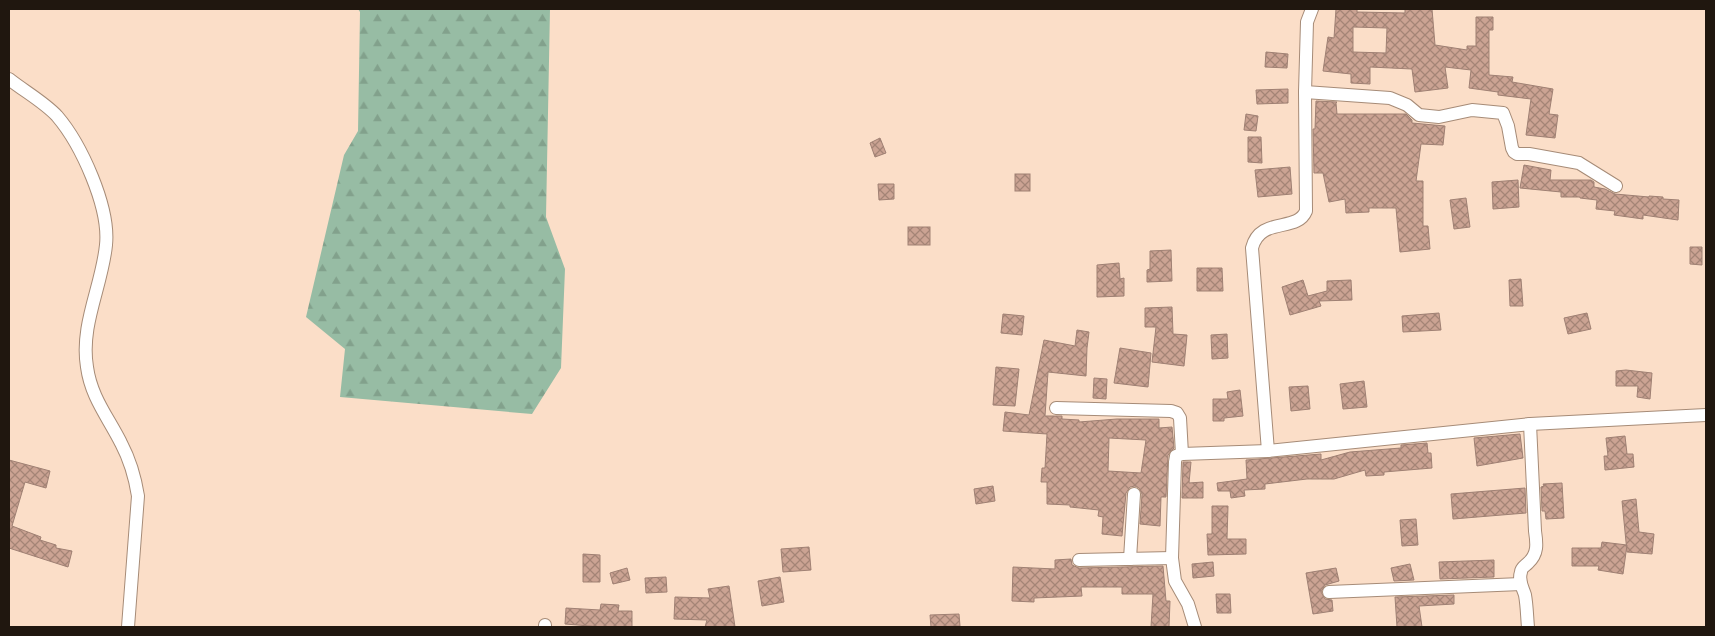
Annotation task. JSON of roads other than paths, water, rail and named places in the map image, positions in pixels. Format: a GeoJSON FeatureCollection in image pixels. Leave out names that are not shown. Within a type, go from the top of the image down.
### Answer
{"type":"FeatureCollection","features":[{"type":"Feature","properties":{"kind":"street"},"geometry":{"type":"LineString","coordinates":[[1268,450],[1252,248],[1256,236],[1260,232],[1298,220],[1304,216],[1306,211],[1306,22],[1312,9]]}},
{"type":"Feature","properties":{"kind":"street"},"geometry":{"type":"LineString","coordinates":[[9,79],[55,114],[70,133],[92,179],[106,223],[106,244],[86,335],[85,350],[86,368],[93,394],[121,442],[135,477],[138,496],[128,627]]}},
{"type":"Feature","properties":{"kind":"street"},"geometry":{"type":"LineString","coordinates":[[1305,92],[1390,98],[1407,105],[1419,115],[1439,117],[1472,110],[1503,113],[1514,152],[1578,163],[1616,186]]}},
{"type":"Feature","properties":{"kind":"street"},"geometry":{"type":"LineString","coordinates":[[1056,408],[1171,411],[1180,418],[1182,454]]}},
{"type":"Feature","properties":{"kind":"street"},"geometry":{"type":"LineString","coordinates":[[1195,627],[1188,604],[1175,581],[1172,558],[1176,456],[1182,454],[1268,450],[1530,424],[1706,415]]}},
{"type":"Feature","properties":{"kind":"street"},"geometry":{"type":"LineString","coordinates":[[1528,627],[1525,594],[1521,584],[1521,570],[1536,552],[1537,541],[1530,424]]}},
{"type":"Feature","properties":{"kind":"street"},"geometry":{"type":"LineString","coordinates":[[1130,559],[1134,494]]}},
{"type":"Feature","properties":{"kind":"street"},"geometry":{"type":"LineString","coordinates":[[1079,560],[1172,558]]}},
{"type":"Feature","properties":{"kind":"street"},"geometry":{"type":"LineString","coordinates":[[1329,592],[1521,584]]}}]}
